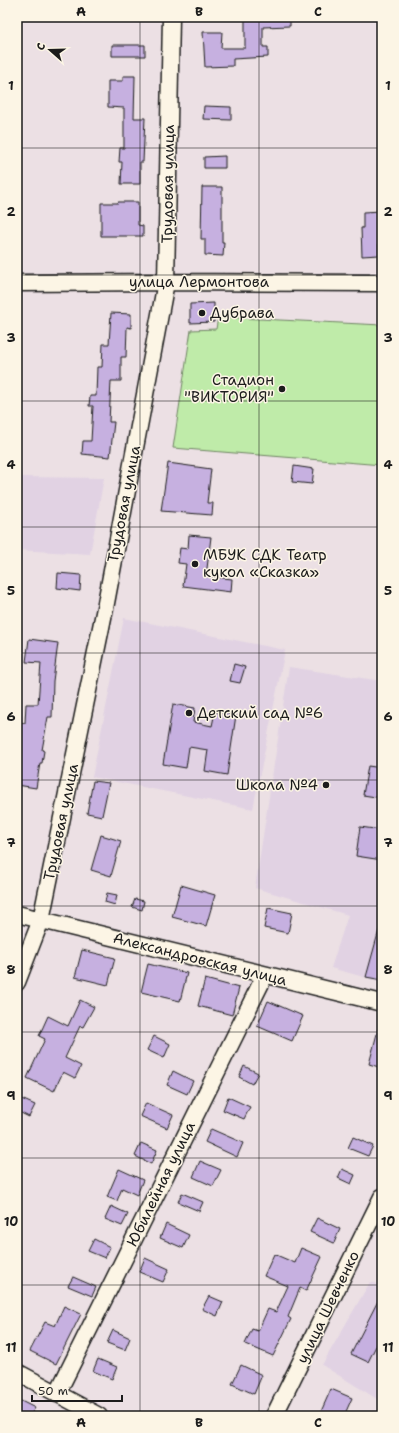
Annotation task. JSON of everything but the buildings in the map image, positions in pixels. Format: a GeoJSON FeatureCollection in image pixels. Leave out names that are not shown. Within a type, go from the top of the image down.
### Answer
{"type":"FeatureCollection","features":[{"type":"Feature","properties":{"kind":"street","name":"Трудовая улица"},"geometry":{"type":"LineString","coordinates":[[17,982],[41,920],[106,603],[166,282],[171,17]]}},
{"type":"Feature","properties":{"kind":"street","name":"улица Лермонтова"},"geometry":{"type":"LineString","coordinates":[[17,283],[382,283]]}},
{"type":"Feature","properties":{"kind":"street","name":"Александровская улица"},"geometry":{"type":"LineString","coordinates":[[17,914],[382,1003]]}},
{"type":"Feature","properties":{"kind":"street","name":"Юбилейная улица"},"geometry":{"type":"LineString","coordinates":[[57,1394],[264,974]]}},
{"type":"Feature","properties":{"kind":"street","name":"улица Шевченко"},"geometry":{"type":"LineString","coordinates":[[274,1416],[382,1197]]}},
{"type":"Feature","properties":{"kind":"street"},"geometry":{"type":"LineString","coordinates":[[17,1372],[99,1416]]}},
{"type":"Feature","properties":{"kind":"shaded area"},"geometry":{"type":"Polygon","coordinates":[[[17,477],[104,478],[90,554],[17,550],[17,477]]]}},
{"type":"Feature","properties":{"kind":"shaded area","name":"Детский сад №6"},"geometry":{"type":"Polygon","coordinates":[[[124,618],[285,650],[253,809],[92,777],[124,618]]]}},
{"type":"Feature","properties":{"kind":"shaded area","name":"Школа №4"},"geometry":{"type":"Polygon","coordinates":[[[289,667],[382,681],[382,982],[331,968],[348,915],[255,888],[289,667]]]}},
{"type":"Feature","properties":{"kind":"shaded area"},"geometry":{"type":"Polygon","coordinates":[[[370,1282],[382,1285],[382,1402],[322,1365],[370,1282]]]}},
{"type":"Feature","properties":{"kind":"green space","name":"Стадион \"ВИКТОРИЯ\""},"geometry":{"type":"Polygon","coordinates":[[[218,317],[382,325],[382,465],[173,448],[191,330],[216,329],[218,317]]]}},
{"type":"Feature","properties":{"kind":"place","name":"Дубрава"},"geometry":{"type":"Point","coordinates":[202,313]}},
{"type":"Feature","properties":{"kind":"place","name":"Стадион \"ВИКТОРИЯ\""},"geometry":{"type":"Point","coordinates":[282,389]}},
{"type":"Feature","properties":{"kind":"place","name":"МБУК СДК Театр кукол «Сказка»"},"geometry":{"type":"Point","coordinates":[195,564]}},
{"type":"Feature","properties":{"kind":"place","name":"Детский сад №6"},"geometry":{"type":"Point","coordinates":[189,713]}},
{"type":"Feature","properties":{"kind":"place","name":"Школа №4"},"geometry":{"type":"Point","coordinates":[326,785]}}]}
